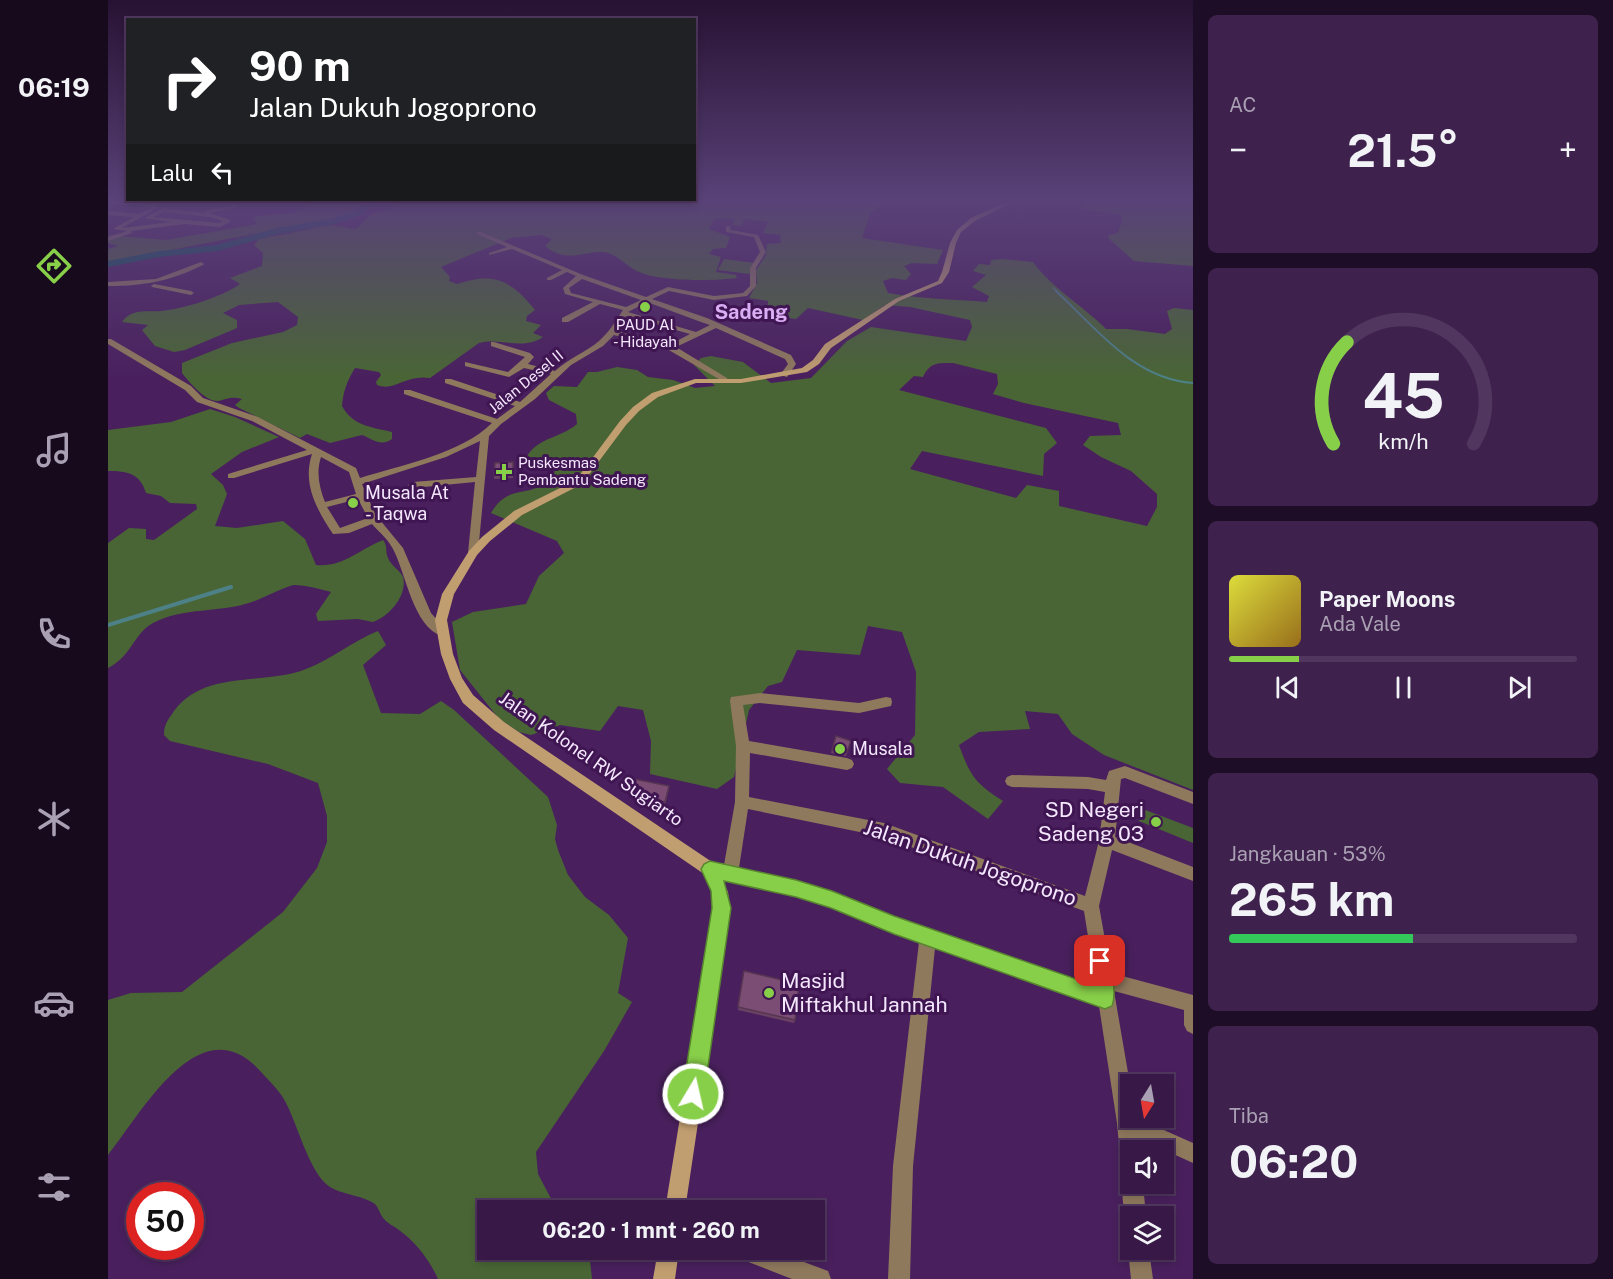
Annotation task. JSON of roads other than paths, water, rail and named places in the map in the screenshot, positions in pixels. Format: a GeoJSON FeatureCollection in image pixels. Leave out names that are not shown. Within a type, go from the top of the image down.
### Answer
{"type":"FeatureCollection","features":[{"type":"Feature","properties":{"kind":"main road","name":"Jalan Kolonel RW Sugiarto"},"geometry":{"type":"LineString","coordinates":[[710,869],[484,714],[468,699],[456,678],[442,632],[441,620],[448,594],[473,553],[500,525],[518,513],[579,482],[623,423],[636,409],[656,395],[695,381],[741,381],[784,375],[811,366],[828,346],[897,300],[940,282],[948,260]]}},
{"type":"Feature","properties":{"kind":"main road"},"geometry":{"type":"LineString","coordinates":[[677,1200],[722,908],[720,891],[710,869]]}},
{"type":"Feature","properties":{"kind":"main road"},"geometry":{"type":"LineString","coordinates":[[664,1279],[667,1260]]}},
{"type":"Feature","properties":{"kind":"street"},"geometry":{"type":"LineString","coordinates":[[541,260],[716,325],[788,357],[792,364],[784,375]]}},
{"type":"Feature","properties":{"kind":"street","name":"Jalan Desel II"},"geometry":{"type":"LineString","coordinates":[[473,553],[485,435],[555,374],[600,344],[626,312],[646,299],[671,289],[714,298],[745,295],[753,286],[753,268],[758,260]]}},
{"type":"Feature","properties":{"kind":"street"},"geometry":{"type":"LineString","coordinates":[[147,285],[154,281],[169,280],[201,264]]}},
{"type":"Feature","properties":{"kind":"street"},"geometry":{"type":"LineString","coordinates":[[549,279],[567,270]]}},
{"type":"Feature","properties":{"kind":"street"},"geometry":{"type":"LineString","coordinates":[[581,276],[568,285],[566,292],[576,298],[602,303],[697,334]]}},
{"type":"Feature","properties":{"kind":"street"},"geometry":{"type":"LineString","coordinates":[[108,284],[147,285],[191,293]]}},
{"type":"Feature","properties":{"kind":"street"},"geometry":{"type":"LineString","coordinates":[[565,320],[613,296]]}},
{"type":"Feature","properties":{"kind":"street"},"geometry":{"type":"LineString","coordinates":[[670,348],[716,325]]}},
{"type":"Feature","properties":{"kind":"street"},"geometry":{"type":"LineString","coordinates":[[612,332],[670,348],[724,380]]}},
{"type":"Feature","properties":{"kind":"street"},"geometry":{"type":"LineString","coordinates":[[108,341],[188,388],[200,400],[255,419],[353,470],[359,496],[373,520],[394,542],[407,566],[428,621],[442,632]]}},
{"type":"Feature","properties":{"kind":"street"},"geometry":{"type":"LineString","coordinates":[[468,364],[509,375],[530,357],[494,344]]}},
{"type":"Feature","properties":{"kind":"street"},"geometry":{"type":"LineString","coordinates":[[523,365],[555,374]]}},
{"type":"Feature","properties":{"kind":"street"},"geometry":{"type":"LineString","coordinates":[[448,381],[521,405]]}},
{"type":"Feature","properties":{"kind":"street"},"geometry":{"type":"LineString","coordinates":[[407,392],[498,422]]}},
{"type":"Feature","properties":{"kind":"street"},"geometry":{"type":"LineString","coordinates":[[357,482],[443,455],[485,435]]}},
{"type":"Feature","properties":{"kind":"street"},"geometry":{"type":"LineString","coordinates":[[231,476],[317,450]]}},
{"type":"Feature","properties":{"kind":"street"},"geometry":{"type":"LineString","coordinates":[[317,450],[314,461],[314,478],[321,506],[337,532],[373,520]]}},
{"type":"Feature","properties":{"kind":"street"},"geometry":{"type":"LineString","coordinates":[[413,485],[480,479]]}},
{"type":"Feature","properties":{"kind":"street"},"geometry":{"type":"LineString","coordinates":[[321,506],[359,496]]}},
{"type":"Feature","properties":{"kind":"street"},"geometry":{"type":"LineString","coordinates":[[730,875],[742,802],[744,746],[734,704],[739,700],[760,698],[859,708],[886,702]]}},
{"type":"Feature","properties":{"kind":"street"},"geometry":{"type":"LineString","coordinates":[[744,746],[847,764]]}},
{"type":"Feature","properties":{"kind":"street"},"geometry":{"type":"LineString","coordinates":[[1012,781],[1088,783],[1112,788],[1114,775],[1125,772],[1193,798]]}},
{"type":"Feature","properties":{"kind":"street","name":"Jalan Dukuh Jogoprono"},"geometry":{"type":"LineString","coordinates":[[1112,788],[1107,841],[1091,906],[1120,1084]]}},
{"type":"Feature","properties":{"kind":"street","name":"Jalan Dukuh Jogoprono"},"geometry":{"type":"LineString","coordinates":[[742,802],[885,831],[1091,906]]}},
{"type":"Feature","properties":{"kind":"street"},"geometry":{"type":"LineString","coordinates":[[1107,841],[1193,874]]}},
{"type":"Feature","properties":{"kind":"street"},"geometry":{"type":"LineString","coordinates":[[710,869],[796,889],[1105,999]]}},
{"type":"Feature","properties":{"kind":"street"},"geometry":{"type":"LineString","coordinates":[[899,1279],[903,1166],[928,937]]}},
{"type":"Feature","properties":{"kind":"street"},"geometry":{"type":"LineString","coordinates":[[1102,979],[1193,1004]]}},
{"type":"Feature","properties":{"kind":"street"},"geometry":{"type":"LineString","coordinates":[[1193,1011],[1193,1025]]}},
{"type":"Feature","properties":{"kind":"street"},"geometry":{"type":"LineString","coordinates":[[1138,1128],[1193,1153]]}},
{"type":"Feature","properties":{"kind":"street"},"geometry":{"type":"LineString","coordinates":[[772,1260],[820,1279]]}},
{"type":"Feature","properties":{"kind":"street"},"geometry":{"type":"LineString","coordinates":[[1140,1260],[1142,1279]]}},
{"type":"Feature","properties":{"kind":"waterway"},"geometry":{"type":"LineString","coordinates":[[108,264],[130,260]]}},
{"type":"Feature","properties":{"kind":"waterway"},"geometry":{"type":"LineString","coordinates":[[1053,288],[1058,292]]}},
{"type":"Feature","properties":{"kind":"waterway"},"geometry":{"type":"LineString","coordinates":[[1056,291],[1102,336],[1135,362],[1152,372],[1193,383]]}},
{"type":"Feature","properties":{"kind":"waterway"},"geometry":{"type":"LineString","coordinates":[[108,625],[231,587]]}},
{"type":"Feature","properties":{"kind":"place","name":"PAUD Al - Hidayah"},"geometry":{"type":"Point","coordinates":[645,307]}},
{"type":"Feature","properties":{"kind":"place","name":"Puskesmas Pembantu Sadeng"},"geometry":{"type":"Point","coordinates":[504,472]}},
{"type":"Feature","properties":{"kind":"place","name":"Musala At - Taqwa"},"geometry":{"type":"Point","coordinates":[353,503]}},
{"type":"Feature","properties":{"kind":"place","name":"Musala"},"geometry":{"type":"Point","coordinates":[840,749]}},
{"type":"Feature","properties":{"kind":"place","name":"SD Negeri Sadeng 03"},"geometry":{"type":"Point","coordinates":[1156,822]}},
{"type":"Feature","properties":{"kind":"place","name":"Masjid Miftakhul Jannah"},"geometry":{"type":"Point","coordinates":[769,993]}},
{"type":"Feature","properties":{"kind":"district","name":"Sadeng"},"geometry":{"type":"Point","coordinates":[751,312]}}]}
